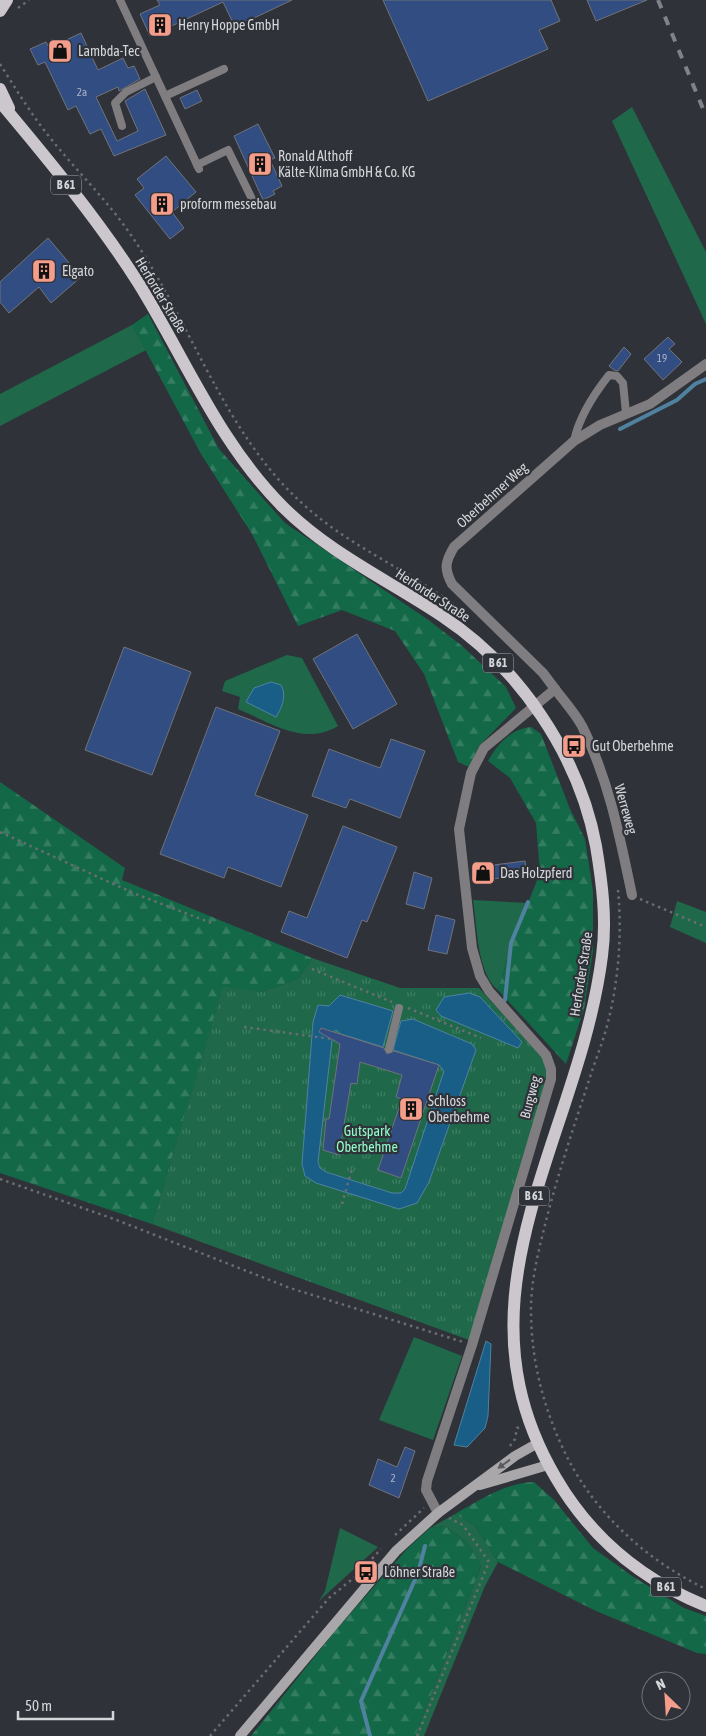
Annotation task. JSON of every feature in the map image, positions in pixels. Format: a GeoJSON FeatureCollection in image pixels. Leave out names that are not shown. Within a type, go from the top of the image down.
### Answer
{"type":"FeatureCollection","features":[{"type":"Feature","properties":{"kind":"main road"},"geometry":{"type":"LineString","coordinates":[[0,11],[7,0]]}},
{"type":"Feature","properties":{"kind":"main road","name":"Herforder Straße"},"geometry":{"type":"LineString","coordinates":[[0,89],[14,119]]}},
{"type":"Feature","properties":{"kind":"main road","name":"Herforder Straße"},"geometry":{"type":"LineString","coordinates":[[0,102],[93,219],[139,284],[224,434],[249,470],[287,511],[331,547],[444,617],[480,646],[509,675],[534,706],[563,754],[589,818],[600,873],[604,919],[603,954],[589,1025],[526,1224],[515,1286],[514,1358],[528,1417],[538,1443],[548,1465],[570,1500],[605,1543],[632,1566],[672,1591],[706,1606]]}},
{"type":"Feature","properties":{"kind":"main road"},"geometry":{"type":"LineString","coordinates":[[240,1736],[396,1551],[438,1512],[515,1456],[538,1443]]}},
{"type":"Feature","properties":{"kind":"main road"},"geometry":{"type":"LineString","coordinates":[[472,1488],[548,1465]]}},
{"type":"Feature","properties":{"kind":"street","name":"Oberbehmer Weg"},"geometry":{"type":"LineString","coordinates":[[555,689],[543,673],[452,584],[446,571],[446,559],[454,547],[574,441],[600,424],[650,404],[706,364]]}},
{"type":"Feature","properties":{"kind":"street"},"geometry":{"type":"LineString","coordinates":[[534,706],[555,689]]}},
{"type":"Feature","properties":{"kind":"street","name":"Werreweg"},"geometry":{"type":"LineString","coordinates":[[555,689],[581,725],[602,775],[620,833],[632,895]]}},
{"type":"Feature","properties":{"kind":"street","name":"Burgweg"},"geometry":{"type":"LineString","coordinates":[[432,1503],[426,1490],[427,1481],[472,1345],[551,1079],[551,1069],[546,1055],[489,991],[480,976],[472,948],[460,829],[471,773],[484,748],[534,706]]}},
{"type":"Feature","properties":{"kind":"street"},"geometry":{"type":"LineString","coordinates":[[432,1503],[438,1512]]}},
{"type":"Feature","properties":{"kind":"lane"},"geometry":{"type":"LineString","coordinates":[[120,0],[198,167],[228,150],[252,199]]}},
{"type":"Feature","properties":{"kind":"lane"},"geometry":{"type":"LineString","coordinates":[[165,96],[224,69]]}},
{"type":"Feature","properties":{"kind":"lane"},"geometry":{"type":"LineString","coordinates":[[122,126],[115,103],[126,92],[156,77]]}},
{"type":"Feature","properties":{"kind":"lane"},"geometry":{"type":"LineString","coordinates":[[574,441],[576,428],[597,391],[609,375],[617,376],[623,383],[626,413]]}},
{"type":"Feature","properties":{"kind":"lane"},"geometry":{"type":"LineString","coordinates":[[389,1049],[400,1008]]}},
{"type":"Feature","properties":{"kind":"path"},"geometry":{"type":"LineString","coordinates":[[22,99],[44,130],[135,240],[226,405],[256,451],[277,476],[303,505],[340,533],[446,598],[462,610]]}},
{"type":"Feature","properties":{"kind":"path"},"geometry":{"type":"LineString","coordinates":[[0,832],[133,893],[214,924]]}},
{"type":"Feature","properties":{"kind":"path"},"geometry":{"type":"LineString","coordinates":[[618,884],[618,962],[609,1018],[554,1189],[536,1260],[530,1307],[532,1348],[539,1386],[550,1419],[570,1467],[589,1494],[615,1524],[649,1555],[684,1578],[706,1589]]}},
{"type":"Feature","properties":{"kind":"path"},"geometry":{"type":"LineString","coordinates":[[632,895],[706,927]]}},
{"type":"Feature","properties":{"kind":"path"},"geometry":{"type":"LineString","coordinates":[[244,1027],[332,1039]]}},
{"type":"Feature","properties":{"kind":"path"},"geometry":{"type":"LineString","coordinates":[[342,1204],[353,1166]]}},
{"type":"Feature","properties":{"kind":"path"},"geometry":{"type":"LineString","coordinates":[[0,1180],[114,1219],[290,1288],[472,1345]]}},
{"type":"Feature","properties":{"kind":"path"},"geometry":{"type":"LineString","coordinates":[[392,1538],[417,1513],[432,1503]]}},
{"type":"Feature","properties":{"kind":"path"},"geometry":{"type":"LineString","coordinates":[[417,1736],[489,1562],[463,1525],[438,1512]]}},
{"type":"Feature","properties":{"kind":"path"},"geometry":{"type":"LineString","coordinates":[[210,1736],[329,1598],[356,1576],[386,1544]]}},
{"type":"Feature","properties":{"kind":"green space"},"geometry":{"type":"Polygon","coordinates":[[[632,107],[706,252],[706,324],[612,121],[632,107]]]}},
{"type":"Feature","properties":{"kind":"green space"},"geometry":{"type":"Polygon","coordinates":[[[148,314],[219,449],[285,523],[427,619],[461,645],[506,687],[516,708],[479,746],[469,767],[458,762],[424,674],[395,631],[342,610],[298,626],[252,534],[201,454],[132,325],[148,314]]]}},
{"type":"Feature","properties":{"kind":"green space"},"geometry":{"type":"Polygon","coordinates":[[[132,325],[146,350],[0,426],[0,394],[132,325]]]}},
{"type":"Feature","properties":{"kind":"green space"},"geometry":{"type":"Polygon","coordinates":[[[287,655],[302,658],[338,726],[325,732],[313,734],[287,730],[238,709],[240,697],[222,691],[225,681],[287,655]]]}},
{"type":"Feature","properties":{"kind":"green space"},"geometry":{"type":"Polygon","coordinates":[[[531,727],[541,734],[570,809],[585,839],[593,891],[593,951],[584,1009],[566,1064],[498,990],[512,943],[540,873],[536,823],[510,778],[488,761],[496,748],[511,734],[531,727]]]}},
{"type":"Feature","properties":{"kind":"green space"},"geometry":{"type":"Polygon","coordinates":[[[0,782],[125,868],[122,880],[312,958],[298,979],[261,992],[223,988],[152,1224],[0,1173],[0,782]]]}},
{"type":"Feature","properties":{"kind":"green space"},"geometry":{"type":"Polygon","coordinates":[[[473,900],[529,903],[512,943],[498,990],[491,983],[482,961],[473,900]]]}},
{"type":"Feature","properties":{"kind":"green space"},"geometry":{"type":"Polygon","coordinates":[[[677,901],[706,912],[706,943],[670,927],[677,901]]]}},
{"type":"Feature","properties":{"kind":"green space","name":"Gutspark Oberbehme"},"geometry":{"type":"Polygon","coordinates":[[[312,958],[400,988],[479,988],[542,1057],[547,1070],[543,1091],[469,1340],[152,1224],[223,987],[261,992],[298,979],[312,958]]]}},
{"type":"Feature","properties":{"kind":"green space"},"geometry":{"type":"Polygon","coordinates":[[[414,1337],[462,1356],[433,1440],[379,1420],[414,1337]]]}},
{"type":"Feature","properties":{"kind":"green space"},"geometry":{"type":"Polygon","coordinates":[[[534,1482],[554,1500],[593,1548],[632,1576],[684,1608],[706,1616],[706,1654],[697,1653],[596,1611],[498,1562],[474,1525],[455,1514],[503,1489],[513,1485],[534,1482]]]}},
{"type":"Feature","properties":{"kind":"green space"},"geometry":{"type":"Polygon","coordinates":[[[455,1514],[474,1525],[498,1562],[485,1586],[424,1736],[415,1736],[481,1566],[467,1542],[445,1526],[430,1528],[455,1514]]]}},
{"type":"Feature","properties":{"kind":"green space"},"geometry":{"type":"Polygon","coordinates":[[[445,1526],[467,1542],[481,1566],[415,1736],[251,1736],[336,1630],[407,1549],[430,1528],[445,1526]]]}},
{"type":"Feature","properties":{"kind":"green space"},"geometry":{"type":"Polygon","coordinates":[[[340,1528],[378,1547],[319,1601],[325,1591],[340,1528]]]}},
{"type":"Feature","properties":{"kind":"water"},"geometry":{"type":"Polygon","coordinates":[[[271,682],[281,685],[284,693],[282,706],[276,717],[246,702],[254,688],[271,682]]]}},
{"type":"Feature","properties":{"kind":"water"},"geometry":{"type":"Polygon","coordinates":[[[469,993],[480,997],[522,1042],[518,1048],[441,1016],[436,1010],[444,997],[469,993]]]}},
{"type":"Feature","properties":{"kind":"water"},"geometry":{"type":"Polygon","coordinates":[[[340,995],[393,1011],[383,1047],[341,1034],[336,1030],[333,1032],[318,1162],[320,1168],[326,1172],[392,1193],[401,1193],[405,1189],[444,1071],[439,1065],[393,1050],[401,1021],[413,1019],[472,1044],[476,1050],[429,1182],[417,1203],[399,1209],[316,1183],[305,1176],[302,1164],[313,1022],[318,1005],[329,1006],[340,995]]]}},
{"type":"Feature","properties":{"kind":"water"},"geometry":{"type":"Polygon","coordinates":[[[486,1341],[491,1344],[488,1416],[485,1428],[467,1447],[454,1445],[486,1341]]]}},
{"type":"Feature","properties":{"kind":"building"},"geometry":{"type":"Polygon","coordinates":[[[157,0],[292,0],[235,27],[223,2],[150,36],[140,14],[160,5],[157,0]]]}},
{"type":"Feature","properties":{"kind":"building"},"geometry":{"type":"Polygon","coordinates":[[[383,0],[551,0],[560,21],[539,30],[548,49],[428,101],[383,0]]]}},
{"type":"Feature","properties":{"kind":"building"},"geometry":{"type":"Polygon","coordinates":[[[587,0],[647,0],[596,21],[587,0]]]}},
{"type":"Feature","properties":{"kind":"building"},"geometry":{"type":"Polygon","coordinates":[[[81,33],[98,70],[123,58],[128,68],[134,66],[140,79],[119,91],[118,87],[96,97],[117,141],[138,131],[125,101],[145,89],[166,135],[114,156],[101,129],[90,134],[76,106],[68,110],[45,62],[38,65],[30,49],[46,42],[49,48],[81,33]]]}},
{"type":"Feature","properties":{"kind":"building"},"geometry":{"type":"Polygon","coordinates":[[[197,90],[202,101],[185,109],[180,98],[197,90]]]}},
{"type":"Feature","properties":{"kind":"building","name":"Ronald Althoff Kälte-Klima GmbH & Co. KG"},"geometry":{"type":"Polygon","coordinates":[[[258,124],[275,158],[270,160],[282,186],[273,191],[275,194],[263,200],[234,136],[258,124]]]}},
{"type":"Feature","properties":{"kind":"building","name":"proform messebau"},"geometry":{"type":"Polygon","coordinates":[[[166,156],[196,192],[172,212],[184,228],[170,239],[135,195],[144,188],[137,179],[166,156]]]}},
{"type":"Feature","properties":{"kind":"building","name":"Elgato"},"geometry":{"type":"Polygon","coordinates":[[[48,238],[81,277],[51,303],[39,287],[9,313],[0,302],[0,282],[48,238]]]}},
{"type":"Feature","properties":{"kind":"building"},"geometry":{"type":"Polygon","coordinates":[[[668,337],[675,344],[669,349],[682,362],[663,380],[644,359],[668,337]]]}},
{"type":"Feature","properties":{"kind":"building"},"geometry":{"type":"Polygon","coordinates":[[[624,347],[631,354],[618,371],[614,370],[609,366],[624,347]]]}},
{"type":"Feature","properties":{"kind":"building"},"geometry":{"type":"Polygon","coordinates":[[[357,634],[397,704],[353,729],[313,659],[357,634]]]}},
{"type":"Feature","properties":{"kind":"building"},"geometry":{"type":"Polygon","coordinates":[[[124,647],[191,672],[152,775],[85,750],[124,647]]]}},
{"type":"Feature","properties":{"kind":"building"},"geometry":{"type":"Polygon","coordinates":[[[216,707],[280,731],[255,795],[308,815],[281,887],[228,867],[224,878],[160,854],[216,707]]]}},
{"type":"Feature","properties":{"kind":"building"},"geometry":{"type":"Polygon","coordinates":[[[391,739],[425,751],[400,818],[350,799],[346,808],[312,796],[329,749],[380,768],[391,739]]]}},
{"type":"Feature","properties":{"kind":"building"},"geometry":{"type":"Polygon","coordinates":[[[343,826],[397,847],[367,922],[362,920],[347,958],[281,932],[289,911],[307,918],[343,826]]]}},
{"type":"Feature","properties":{"kind":"building"},"geometry":{"type":"Polygon","coordinates":[[[525,861],[527,874],[479,881],[478,867],[525,861]]]}},
{"type":"Feature","properties":{"kind":"building"},"geometry":{"type":"Polygon","coordinates":[[[414,872],[432,878],[424,909],[406,904],[414,872]]]}},
{"type":"Feature","properties":{"kind":"building"},"geometry":{"type":"Polygon","coordinates":[[[436,915],[455,920],[447,954],[428,950],[436,915]]]}},
{"type":"Feature","properties":{"kind":"building","name":"Schloss Oberbehme"},"geometry":{"type":"Polygon","coordinates":[[[321,1028],[384,1048],[387,1054],[394,1051],[439,1065],[401,1178],[378,1170],[402,1099],[396,1097],[402,1075],[360,1062],[357,1084],[351,1083],[339,1155],[323,1150],[326,1119],[329,1119],[340,1044],[319,1032],[321,1028]]]}},
{"type":"Feature","properties":{"kind":"building"},"geometry":{"type":"Polygon","coordinates":[[[405,1447],[415,1451],[399,1498],[369,1485],[378,1459],[397,1467],[405,1447]]]}},
{"type":"Feature","properties":{"kind":"waterway"},"geometry":{"type":"LineString","coordinates":[[620,429],[677,400],[695,384],[706,379]]}},
{"type":"Feature","properties":{"kind":"waterway"},"geometry":{"type":"LineString","coordinates":[[505,1000],[511,943],[528,902]]}},
{"type":"Feature","properties":{"kind":"waterway"},"geometry":{"type":"LineString","coordinates":[[370,1736],[361,1701],[418,1573],[425,1546]]}},
{"type":"Feature","properties":{"kind":"railway"},"geometry":{"type":"LineString","coordinates":[[658,0],[706,116]]}},
{"type":"Feature","properties":{"kind":"place","name":"Henry Hoppe GmbH"},"geometry":{"type":"Point","coordinates":[160,25]}},
{"type":"Feature","properties":{"kind":"place","name":"Lambda-Tec"},"geometry":{"type":"Point","coordinates":[60,51]}},
{"type":"Feature","properties":{"kind":"place","name":"Ronald Althoff Kälte-Klima GmbH & Co. KG"},"geometry":{"type":"Point","coordinates":[260,164]}},
{"type":"Feature","properties":{"kind":"place","name":"proform messebau"},"geometry":{"type":"Point","coordinates":[162,204]}},
{"type":"Feature","properties":{"kind":"place","name":"Elgato"},"geometry":{"type":"Point","coordinates":[44,271]}},
{"type":"Feature","properties":{"kind":"place","name":"Gut Oberbehme"},"geometry":{"type":"Point","coordinates":[574,746]}},
{"type":"Feature","properties":{"kind":"place","name":"Das Holzpferd"},"geometry":{"type":"Point","coordinates":[483,873]}},
{"type":"Feature","properties":{"kind":"place","name":"Schloss Oberbehme"},"geometry":{"type":"Point","coordinates":[411,1109]}},
{"type":"Feature","properties":{"kind":"place","name":"Löhner Straße"},"geometry":{"type":"Point","coordinates":[366,1572]}}]}
